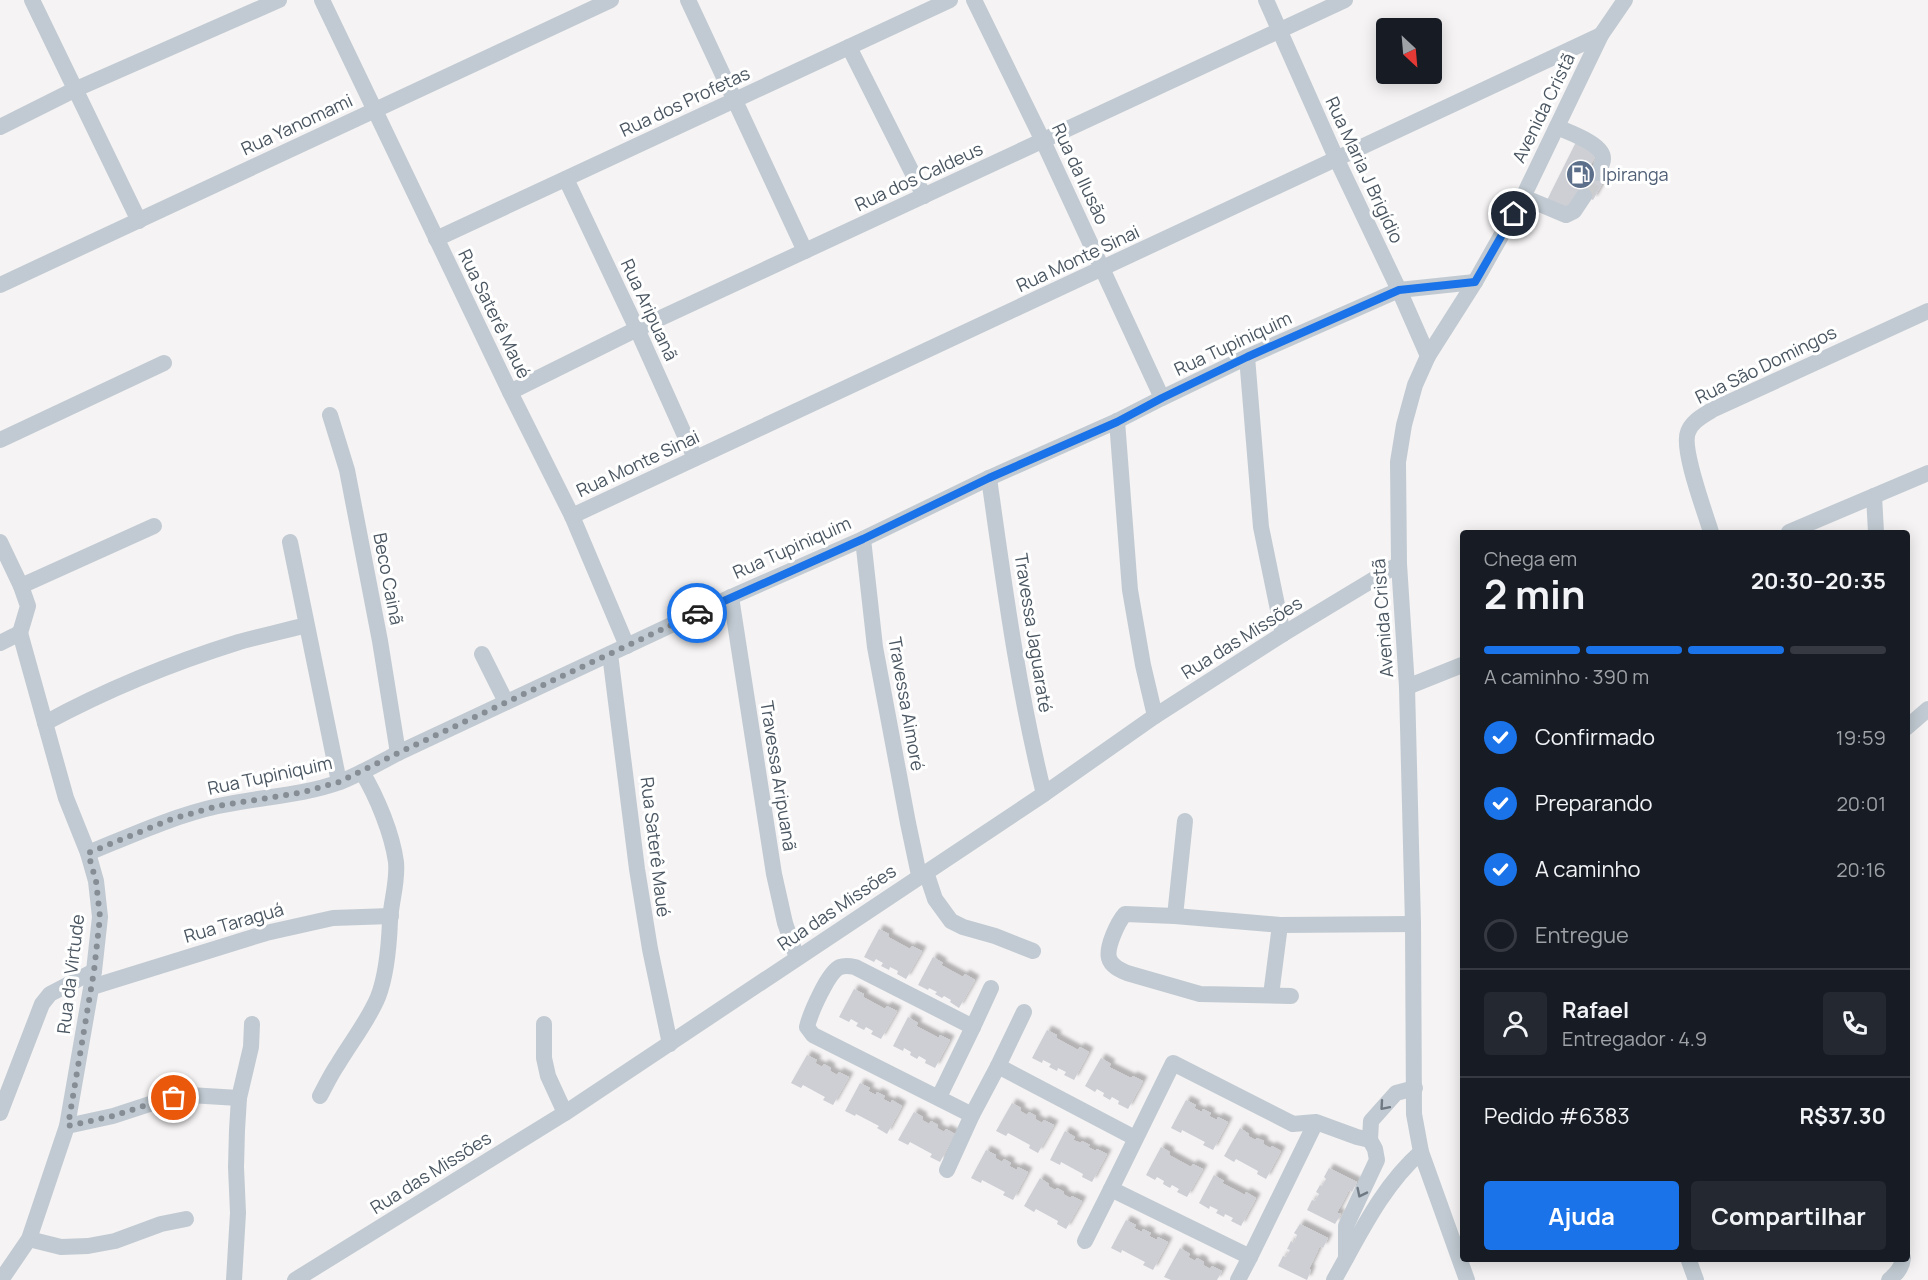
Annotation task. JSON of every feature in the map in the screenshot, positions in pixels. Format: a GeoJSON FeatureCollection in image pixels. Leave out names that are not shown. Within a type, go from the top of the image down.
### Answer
{"type":"FeatureCollection","features":[{"type":"Feature","properties":{"kind":"street"},"geometry":{"type":"LineString","coordinates":[[32,0],[139,221]]}},
{"type":"Feature","properties":{"kind":"street"},"geometry":{"type":"LineString","coordinates":[[0,127],[74,90],[279,0]]}},
{"type":"Feature","properties":{"kind":"street","name":"Rua Saterê Maué"},"geometry":{"type":"LineString","coordinates":[[322,0],[572,516],[627,646]]}},
{"type":"Feature","properties":{"kind":"street","name":"Rua Yanomami"},"geometry":{"type":"LineString","coordinates":[[0,285],[611,0]]}},
{"type":"Feature","properties":{"kind":"street"},"geometry":{"type":"LineString","coordinates":[[688,0],[805,251]]}},
{"type":"Feature","properties":{"kind":"street","name":"Rua dos Profetas"},"geometry":{"type":"LineString","coordinates":[[436,239],[950,0]]}},
{"type":"Feature","properties":{"kind":"street","name":"Rua da Ilusão"},"geometry":{"type":"LineString","coordinates":[[974,0],[1044,141],[1162,398]]}},
{"type":"Feature","properties":{"kind":"street","name":"Rua Maria J Brigídio"},"geometry":{"type":"LineString","coordinates":[[1266,0],[1428,356]]}},
{"type":"Feature","properties":{"kind":"street","name":"Rua dos Caldeus"},"geometry":{"type":"LineString","coordinates":[[510,392],[637,328],[1346,0]]}},
{"type":"Feature","properties":{"kind":"street","name":"Avenida Cristã"},"geometry":{"type":"LineString","coordinates":[[1460,1261],[1421,1152],[1414,1114],[1413,924],[1407,687],[1399,564],[1398,462],[1412,395],[1428,356],[1475,282],[1523,197],[1601,35],[1625,0]]}},
{"type":"Feature","properties":{"kind":"street","name":"Rua Monte Sinai"},"geometry":{"type":"LineString","coordinates":[[572,516],[1601,35]]}},
{"type":"Feature","properties":{"kind":"street"},"geometry":{"type":"LineString","coordinates":[[849,47],[924,196]]}},
{"type":"Feature","properties":{"kind":"street"},"geometry":{"type":"LineString","coordinates":[[1557,127],[1593,144],[1600,150],[1603,160],[1598,173]]}},
{"type":"Feature","properties":{"kind":"street","name":"Rua Aripuanã"},"geometry":{"type":"LineString","coordinates":[[566,179],[637,328],[695,458]]}},
{"type":"Feature","properties":{"kind":"street"},"geometry":{"type":"LineString","coordinates":[[1523,197],[1566,215],[1574,211],[1584,196]]}},
{"type":"Feature","properties":{"kind":"street","name":"Rua Tupiniquim"},"geometry":{"type":"LineString","coordinates":[[88,853],[172,819],[218,806],[304,792],[339,782],[731,597],[863,539],[989,478],[1117,422],[1247,357],[1399,290],[1475,282]]}},
{"type":"Feature","properties":{"kind":"street","name":"Rua São Domingos"},"geometry":{"type":"LineString","coordinates":[[1710,530],[1692,472],[1687,447],[1687,434],[1694,422],[1712,410],[1928,311]]}},
{"type":"Feature","properties":{"kind":"street"},"geometry":{"type":"LineString","coordinates":[[1247,357],[1262,527],[1283,634]]}},
{"type":"Feature","properties":{"kind":"street"},"geometry":{"type":"LineString","coordinates":[[0,440],[164,363]]}},
{"type":"Feature","properties":{"kind":"street","name":"Beco Cainã"},"geometry":{"type":"LineString","coordinates":[[330,415],[347,470],[380,641],[398,753]]}},
{"type":"Feature","properties":{"kind":"street"},"geometry":{"type":"LineString","coordinates":[[1117,422],[1130,590],[1143,665],[1155,716]]}},
{"type":"Feature","properties":{"kind":"street"},"geometry":{"type":"LineString","coordinates":[[1794,530],[1928,473]]}},
{"type":"Feature","properties":{"kind":"street","name":"Travessa Jaguaraté"},"geometry":{"type":"LineString","coordinates":[[989,478],[1012,635],[1033,751],[1044,794]]}},
{"type":"Feature","properties":{"kind":"street"},"geometry":{"type":"LineString","coordinates":[[1874,495],[1876,530]]}},
{"type":"Feature","properties":{"kind":"street"},"geometry":{"type":"LineString","coordinates":[[21,586],[154,526]]}},
{"type":"Feature","properties":{"kind":"street","name":"Travessa Aimoré"},"geometry":{"type":"LineString","coordinates":[[863,539],[875,647],[908,823],[922,874],[935,899],[951,921],[1033,951]]}},
{"type":"Feature","properties":{"kind":"street"},"geometry":{"type":"LineString","coordinates":[[290,542],[339,782]]}},
{"type":"Feature","properties":{"kind":"street"},"geometry":{"type":"LineString","coordinates":[[0,543],[28,606],[20,633],[0,643]]}},
{"type":"Feature","properties":{"kind":"street","name":"Rua das Missões"},"geometry":{"type":"LineString","coordinates":[[295,1280],[565,1113],[1044,794],[1155,716],[1283,634],[1399,564]]}},
{"type":"Feature","properties":{"kind":"street","name":"Travessa Aripuanã"},"geometry":{"type":"LineString","coordinates":[[731,597],[774,874],[785,923],[797,958]]}},
{"type":"Feature","properties":{"kind":"street"},"geometry":{"type":"LineString","coordinates":[[45,723],[95,698],[194,658],[240,642],[306,626]]}},
{"type":"Feature","properties":{"kind":"street","name":"Rua da Virtude"},"geometry":{"type":"LineString","coordinates":[[1,1280],[29,1239],[68,1126],[93,979],[100,917],[96,881],[88,853],[66,798],[20,633]]}},
{"type":"Feature","properties":{"kind":"street"},"geometry":{"type":"LineString","coordinates":[[482,654],[506,702]]}},
{"type":"Feature","properties":{"kind":"street","name":"Rua Saterê Maué"},"geometry":{"type":"LineString","coordinates":[[610,654],[637,869],[650,949],[670,1044]]}},
{"type":"Feature","properties":{"kind":"street"},"geometry":{"type":"LineString","coordinates":[[1407,687],[1460,666]]}},
{"type":"Feature","properties":{"kind":"street"},"geometry":{"type":"LineString","coordinates":[[1910,725],[1928,709]]}},
{"type":"Feature","properties":{"kind":"street"},"geometry":{"type":"LineString","coordinates":[[320,1096],[378,997],[388,952],[396,862],[373,790],[362,772]]}},
{"type":"Feature","properties":{"kind":"street"},"geometry":{"type":"LineString","coordinates":[[1175,916],[1185,821]]}},
{"type":"Feature","properties":{"kind":"street"},"geometry":{"type":"LineString","coordinates":[[1292,996],[1200,994],[1127,974],[1116,967],[1109,958],[1109,948],[1119,921],[1125,914],[1280,925],[1413,924]]}},
{"type":"Feature","properties":{"kind":"street","name":"Rua Taraguá"},"geometry":{"type":"LineString","coordinates":[[0,1113],[42,1004],[51,994],[93,979],[266,933],[333,918],[391,916]]}},
{"type":"Feature","properties":{"kind":"street"},"geometry":{"type":"LineString","coordinates":[[1271,995],[1280,925]]}},
{"type":"Feature","properties":{"kind":"street"},"geometry":{"type":"LineString","coordinates":[[972,1115],[813,1035],[807,1027],[833,971],[843,966],[855,967],[973,1027]]}},
{"type":"Feature","properties":{"kind":"street"},"geometry":{"type":"LineString","coordinates":[[939,1097],[992,988]]}},
{"type":"Feature","properties":{"kind":"street"},"geometry":{"type":"LineString","coordinates":[[947,1170],[1024,1012]]}},
{"type":"Feature","properties":{"kind":"street"},"geometry":{"type":"LineString","coordinates":[[234,1280],[238,1213],[236,1167],[239,1098],[250,1047],[252,1024]]}},
{"type":"Feature","properties":{"kind":"street"},"geometry":{"type":"LineString","coordinates":[[544,1024],[544,1058],[548,1076],[565,1113]]}},
{"type":"Feature","properties":{"kind":"street"},"geometry":{"type":"LineString","coordinates":[[1085,1241],[1173,1063],[1293,1124],[1316,1122],[1370,1140]]}},
{"type":"Feature","properties":{"kind":"street"},"geometry":{"type":"LineString","coordinates":[[998,1066],[1135,1138]]}},
{"type":"Feature","properties":{"kind":"street"},"geometry":{"type":"LineString","coordinates":[[1346,1258],[1346,1226],[1377,1161],[1375,1149],[1370,1140],[1371,1121],[1396,1093],[1415,1088]]}},
{"type":"Feature","properties":{"kind":"street"},"geometry":{"type":"LineString","coordinates":[[68,1126],[189,1095],[239,1098]]}},
{"type":"Feature","properties":{"kind":"street"},"geometry":{"type":"LineString","coordinates":[[1238,1280],[1316,1122]]}},
{"type":"Feature","properties":{"kind":"street"},"geometry":{"type":"LineString","coordinates":[[1334,1280],[1368,1219],[1404,1167],[1421,1152]]}},
{"type":"Feature","properties":{"kind":"street"},"geometry":{"type":"LineString","coordinates":[[1111,1189],[1250,1257]]}},
{"type":"Feature","properties":{"kind":"street"},"geometry":{"type":"LineString","coordinates":[[29,1239],[61,1248],[88,1246],[115,1241],[161,1224],[186,1219]]}},
{"type":"Feature","properties":{"kind":"street","name":"Avenida Cristã"},"geometry":{"type":"LineString","coordinates":[[1461,1262],[1467,1280]]}},
{"type":"Feature","properties":{"kind":"street"},"geometry":{"type":"LineString","coordinates":[[1689,1262],[1696,1280]]}},
{"type":"Feature","properties":{"kind":"street"},"geometry":{"type":"LineString","coordinates":[[1889,1280],[1896,1274],[1903,1262]]}},
{"type":"Feature","properties":{"kind":"building","name":"Ipiranga"},"geometry":{"type":"Polygon","coordinates":[[[1577,140],[1598,151],[1589,168],[1606,177],[1593,200],[1577,192],[1568,211],[1547,200],[1577,140]]]}},
{"type":"Feature","properties":{"kind":"building"},"geometry":{"type":"Polygon","coordinates":[[[879,929],[889,934],[888,937],[910,949],[912,946],[922,951],[906,979],[897,974],[898,971],[881,966],[883,963],[876,959],[874,962],[864,957],[879,929]]]}},
{"type":"Feature","properties":{"kind":"building"},"geometry":{"type":"Polygon","coordinates":[[[933,957],[943,963],[941,965],[963,977],[965,974],[975,980],[959,1008],[950,1002],[951,1000],[935,994],[937,992],[918,985],[933,957]]]}},
{"type":"Feature","properties":{"kind":"building"},"geometry":{"type":"Polygon","coordinates":[[[854,989],[864,994],[863,997],[885,1009],[887,1006],[897,1011],[881,1039],[871,1034],[873,1031],[866,1027],[864,1030],[856,1026],[858,1023],[851,1019],[849,1022],[839,1017],[854,989]]]}},
{"type":"Feature","properties":{"kind":"building"},"geometry":{"type":"Polygon","coordinates":[[[908,1017],[918,1023],[916,1026],[939,1038],[940,1035],[950,1040],[935,1068],[925,1063],[926,1060],[919,1056],[917,1059],[910,1055],[911,1052],[904,1048],[903,1051],[893,1046],[908,1017]]]}},
{"type":"Feature","properties":{"kind":"building"},"geometry":{"type":"Polygon","coordinates":[[[1047,1030],[1057,1035],[1056,1038],[1078,1050],[1080,1047],[1089,1052],[1074,1080],[1064,1075],[1066,1072],[1049,1067],[1051,1064],[1032,1058],[1047,1030]]]}},
{"type":"Feature","properties":{"kind":"building"},"geometry":{"type":"Polygon","coordinates":[[[807,1055],[817,1060],[815,1063],[822,1067],[824,1064],[831,1068],[830,1071],[837,1075],[839,1072],[849,1077],[833,1105],[823,1100],[825,1097],[803,1085],[801,1088],[791,1083],[807,1055]]]}},
{"type":"Feature","properties":{"kind":"building"},"geometry":{"type":"Polygon","coordinates":[[[1101,1058],[1111,1064],[1109,1067],[1143,1081],[1128,1109],[1118,1104],[1119,1101],[1112,1097],[1110,1100],[1097,1089],[1095,1092],[1085,1086],[1101,1058]]]}},
{"type":"Feature","properties":{"kind":"building"},"geometry":{"type":"Polygon","coordinates":[[[860,1083],[870,1088],[868,1091],[876,1095],[877,1092],[885,1096],[883,1099],[891,1103],[892,1100],[902,1106],[887,1134],[877,1128],[879,1126],[845,1111],[860,1083]]]}},
{"type":"Feature","properties":{"kind":"building"},"geometry":{"type":"Polygon","coordinates":[[[1186,1100],[1196,1105],[1194,1108],[1211,1113],[1209,1116],[1228,1122],[1213,1150],[1203,1145],[1205,1142],[1182,1130],[1181,1133],[1171,1128],[1186,1100]]]}},
{"type":"Feature","properties":{"kind":"building"},"geometry":{"type":"Polygon","coordinates":[[[1012,1103],[1027,1115],[1029,1112],[1036,1116],[1035,1119],[1042,1123],[1044,1120],[1054,1125],[1038,1153],[1029,1148],[1030,1145],[1008,1133],[1006,1136],[996,1131],[1012,1103]]]}},
{"type":"Feature","properties":{"kind":"building"},"geometry":{"type":"Polygon","coordinates":[[[914,1112],[929,1124],[931,1121],[944,1132],[946,1129],[955,1134],[940,1162],[930,1157],[932,1154],[910,1142],[908,1145],[898,1140],[914,1112]]]}},
{"type":"Feature","properties":{"kind":"building"},"geometry":{"type":"Polygon","coordinates":[[[1240,1128],[1255,1140],[1257,1138],[1264,1141],[1263,1144],[1270,1148],[1272,1146],[1281,1151],[1266,1179],[1257,1174],[1258,1171],[1236,1159],[1234,1162],[1224,1156],[1240,1128]]]}},
{"type":"Feature","properties":{"kind":"building"},"geometry":{"type":"Polygon","coordinates":[[[1065,1131],[1075,1137],[1073,1140],[1081,1143],[1082,1141],[1090,1145],[1088,1147],[1107,1154],[1092,1182],[1082,1177],[1083,1174],[1061,1162],[1060,1165],[1050,1160],[1065,1131]]]}},
{"type":"Feature","properties":{"kind":"building"},"geometry":{"type":"Polygon","coordinates":[[[1161,1147],[1170,1152],[1169,1155],[1191,1167],[1193,1164],[1203,1169],[1187,1197],[1177,1192],[1179,1189],[1172,1185],[1170,1188],[1157,1177],[1155,1180],[1146,1175],[1161,1147]]]}},
{"type":"Feature","properties":{"kind":"building"},"geometry":{"type":"Polygon","coordinates":[[[986,1150],[996,1155],[995,1158],[1002,1162],[1004,1159],[1011,1163],[1009,1166],[1028,1172],[1013,1200],[1003,1195],[1005,1192],[982,1180],[981,1183],[971,1178],[986,1150]]]}},
{"type":"Feature","properties":{"kind":"building"},"geometry":{"type":"Polygon","coordinates":[[[1329,1168],[1357,1182],[1352,1192],[1349,1190],[1337,1213],[1341,1214],[1335,1224],[1307,1210],[1312,1200],[1315,1201],[1319,1194],[1316,1192],[1326,1179],[1324,1177],[1329,1168]]]}},
{"type":"Feature","properties":{"kind":"building"},"geometry":{"type":"Polygon","coordinates":[[[1214,1175],[1224,1181],[1222,1183],[1256,1198],[1241,1226],[1231,1221],[1233,1218],[1225,1214],[1224,1217],[1216,1213],[1218,1210],[1210,1206],[1209,1209],[1199,1203],[1214,1175]]]}},
{"type":"Feature","properties":{"kind":"building"},"geometry":{"type":"Polygon","coordinates":[[[1040,1178],[1055,1190],[1057,1188],[1070,1198],[1072,1196],[1082,1201],[1066,1229],[1057,1224],[1058,1221],[1036,1209],[1034,1212],[1024,1206],[1040,1178]]]}},
{"type":"Feature","properties":{"kind":"building"},"geometry":{"type":"Polygon","coordinates":[[[1126,1220],[1136,1225],[1134,1228],[1151,1233],[1149,1236],[1168,1242],[1153,1270],[1143,1265],[1145,1262],[1122,1250],[1121,1253],[1111,1248],[1126,1220]]]}},
{"type":"Feature","properties":{"kind":"building"},"geometry":{"type":"Polygon","coordinates":[[[1300,1224],[1328,1238],[1323,1248],[1320,1246],[1309,1269],[1311,1270],[1307,1280],[1278,1266],[1283,1256],[1286,1257],[1290,1250],[1287,1249],[1291,1241],[1294,1243],[1297,1235],[1294,1233],[1300,1224]]]}},
{"type":"Feature","properties":{"kind":"building"},"geometry":{"type":"Polygon","coordinates":[[[1180,1248],[1190,1254],[1188,1257],[1195,1261],[1197,1258],[1210,1269],[1212,1266],[1222,1271],[1217,1280],[1171,1280],[1164,1277],[1180,1248]]]}},
{"type":"Feature","properties":{"kind":"tunnel"},"geometry":{"type":"LineString","coordinates":[[1584,196],[1598,173]]}},
{"type":"Feature","properties":{"kind":"way so far"},"geometry":{"type":"LineString","coordinates":[[174,1098],[113,1116],[68,1126],[94,971],[100,917],[96,881],[88,853],[172,819],[218,806],[304,792],[339,782],[697,613]]}},
{"type":"Feature","properties":{"kind":"place","name":"Ipiranga"},"geometry":{"type":"Point","coordinates":[1581,175]}},
{"type":"Feature","properties":{"kind":"route"},"geometry":{"type":"LineString","coordinates":[[697,613],[863,539],[989,478],[1117,422],[1247,357],[1399,290],[1475,282],[1514,214]]}}]}
